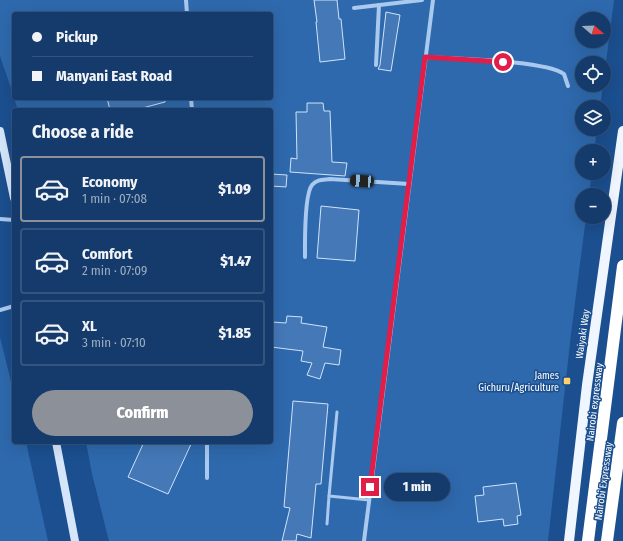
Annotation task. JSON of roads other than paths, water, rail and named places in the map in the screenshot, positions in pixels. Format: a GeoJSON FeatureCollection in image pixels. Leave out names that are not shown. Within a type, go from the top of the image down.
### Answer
{"type":"FeatureCollection","features":[{"type":"Feature","properties":{"kind":"highway","name":"Nairobi expressway"},"geometry":{"type":"LineString","coordinates":[[588,541],[623,266]]}},
{"type":"Feature","properties":{"kind":"highway","name":"Nairobi Expressway"},"geometry":{"type":"LineString","coordinates":[[608,541],[623,423]]}},
{"type":"Feature","properties":{"kind":"main road"},"geometry":{"type":"LineString","coordinates":[[0,131],[12,188]]}},
{"type":"Feature","properties":{"kind":"main road","name":"Waiyaki Way"},"geometry":{"type":"LineString","coordinates":[[569,541],[587,385],[623,131]]}},
{"type":"Feature","properties":{"kind":"main road"},"geometry":{"type":"LineString","coordinates":[[56,444],[75,541]]}},
{"type":"Feature","properties":{"kind":"street"},"geometry":{"type":"LineString","coordinates":[[186,0],[187,12]]}},
{"type":"Feature","properties":{"kind":"street"},"geometry":{"type":"LineString","coordinates":[[354,8],[422,0]]}},
{"type":"Feature","properties":{"kind":"street"},"geometry":{"type":"LineString","coordinates":[[364,541],[433,0]]}},
{"type":"Feature","properties":{"kind":"street"},"geometry":{"type":"LineString","coordinates":[[376,65],[379,5]]}},
{"type":"Feature","properties":{"kind":"street"},"geometry":{"type":"LineString","coordinates":[[425,57],[519,63],[551,68],[564,74],[568,86]]}},
{"type":"Feature","properties":{"kind":"street"},"geometry":{"type":"LineString","coordinates":[[305,257],[308,196],[312,186],[318,180],[330,179],[409,184]]}},
{"type":"Feature","properties":{"kind":"street"},"geometry":{"type":"LineString","coordinates":[[0,219],[12,220]]}},
{"type":"Feature","properties":{"kind":"street"},"geometry":{"type":"LineString","coordinates":[[0,310],[12,307]]}},
{"type":"Feature","properties":{"kind":"street"},"geometry":{"type":"LineString","coordinates":[[207,444],[207,478]]}},
{"type":"Feature","properties":{"kind":"lane"},"geometry":{"type":"LineString","coordinates":[[327,524],[337,412]]}},
{"type":"Feature","properties":{"kind":"lane"},"geometry":{"type":"LineString","coordinates":[[329,496],[369,500]]}},
{"type":"Feature","properties":{"kind":"place","name":"James Gichuru/Agriculture"},"geometry":{"type":"Point","coordinates":[567,381]}}]}
